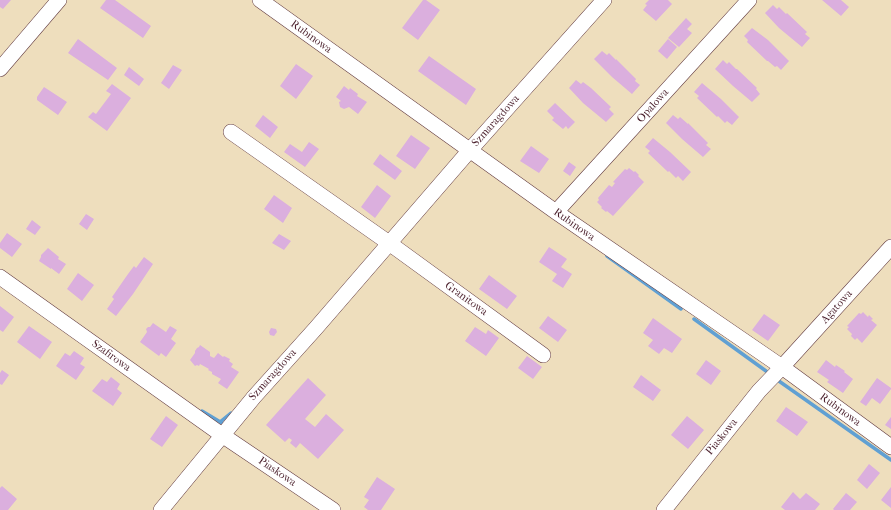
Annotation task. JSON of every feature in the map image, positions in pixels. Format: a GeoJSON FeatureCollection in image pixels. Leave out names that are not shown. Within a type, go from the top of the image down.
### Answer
{"type":"FeatureCollection","features":[{"type":"Feature","properties":{"kind":"street"},"geometry":{"type":"LineString","coordinates":[[3,61],[59,0]]}},
{"type":"Feature","properties":{"kind":"street","name":"Rubinowa"},"geometry":{"type":"LineString","coordinates":[[260,0],[556,212],[782,367],[891,447]]}},
{"type":"Feature","properties":{"kind":"street","name":"Szmaragdowa"},"geometry":{"type":"LineString","coordinates":[[161,510],[254,397],[316,328],[470,150],[604,0]]}},
{"type":"Feature","properties":{"kind":"street","name":"Opalowa"},"geometry":{"type":"LineString","coordinates":[[556,212],[750,0]]}},
{"type":"Feature","properties":{"kind":"street"},"geometry":{"type":"LineString","coordinates":[[231,132],[389,243]]}},
{"type":"Feature","properties":{"kind":"street","name":"Granitowa"},"geometry":{"type":"LineString","coordinates":[[389,243],[543,355]]}},
{"type":"Feature","properties":{"kind":"street","name":"Agatowa"},"geometry":{"type":"LineString","coordinates":[[782,367],[891,247]]}},
{"type":"Feature","properties":{"kind":"street","name":"Szafirowa"},"geometry":{"type":"LineString","coordinates":[[0,276],[222,435]]}},
{"type":"Feature","properties":{"kind":"street","name":"Piaskowa"},"geometry":{"type":"LineString","coordinates":[[664,510],[759,391],[782,367]]}},
{"type":"Feature","properties":{"kind":"street","name":"Piaskowa"},"geometry":{"type":"LineString","coordinates":[[222,435],[333,510]]}},
{"type":"Feature","properties":{"kind":"building"},"geometry":{"type":"Polygon","coordinates":[[[0,0],[11,0],[3,9],[0,7],[0,0]]]}},
{"type":"Feature","properties":{"kind":"building"},"geometry":{"type":"Polygon","coordinates":[[[106,0],[115,0],[151,26],[143,38],[100,8],[106,0]]]}},
{"type":"Feature","properties":{"kind":"building"},"geometry":{"type":"Polygon","coordinates":[[[423,0],[426,0],[440,10],[418,40],[402,28],[423,0]]]}},
{"type":"Feature","properties":{"kind":"building"},"geometry":{"type":"Polygon","coordinates":[[[649,0],[668,0],[672,4],[656,21],[643,10],[647,5],[645,4],[649,0]]]}},
{"type":"Feature","properties":{"kind":"building"},"geometry":{"type":"Polygon","coordinates":[[[822,0],[841,0],[849,7],[841,16],[822,0]]]}},
{"type":"Feature","properties":{"kind":"building"},"geometry":{"type":"Polygon","coordinates":[[[773,5],[777,9],[779,7],[786,14],[787,13],[807,32],[805,34],[810,38],[802,47],[779,28],[765,13],[773,5]]]}},
{"type":"Feature","properties":{"kind":"building"},"geometry":{"type":"Polygon","coordinates":[[[686,18],[692,24],[687,29],[692,33],[679,47],[668,38],[686,18]]]}},
{"type":"Feature","properties":{"kind":"building"},"geometry":{"type":"Polygon","coordinates":[[[752,28],[768,40],[789,61],[781,70],[777,66],[775,67],[767,61],[747,42],[748,40],[744,36],[752,28]]]}},
{"type":"Feature","properties":{"kind":"building"},"geometry":{"type":"Polygon","coordinates":[[[78,39],[117,68],[108,80],[68,53],[78,39]]]}},
{"type":"Feature","properties":{"kind":"building"},"geometry":{"type":"Polygon","coordinates":[[[668,39],[677,47],[667,59],[658,51],[668,39]]]}},
{"type":"Feature","properties":{"kind":"building"},"geometry":{"type":"Polygon","coordinates":[[[602,51],[607,55],[609,53],[636,79],[635,81],[640,85],[632,94],[594,59],[602,51]]]}},
{"type":"Feature","properties":{"kind":"building"},"geometry":{"type":"Polygon","coordinates":[[[429,56],[476,89],[466,105],[418,71],[429,56]]]}},
{"type":"Feature","properties":{"kind":"building"},"geometry":{"type":"Polygon","coordinates":[[[723,60],[727,64],[729,62],[757,88],[756,89],[760,94],[752,102],[715,69],[723,60]]]}},
{"type":"Feature","properties":{"kind":"building"},"geometry":{"type":"Polygon","coordinates":[[[296,64],[313,76],[296,99],[280,86],[296,64]]]}},
{"type":"Feature","properties":{"kind":"building"},"geometry":{"type":"Polygon","coordinates":[[[173,65],[182,70],[169,89],[161,83],[173,65]]]}},
{"type":"Feature","properties":{"kind":"building"},"geometry":{"type":"Polygon","coordinates":[[[129,67],[144,79],[139,86],[124,75],[129,67]]]}},
{"type":"Feature","properties":{"kind":"building"},"geometry":{"type":"Polygon","coordinates":[[[576,80],[581,84],[583,82],[591,88],[611,107],[609,109],[614,114],[606,122],[583,103],[569,88],[576,80]]]}},
{"type":"Feature","properties":{"kind":"building"},"geometry":{"type":"Polygon","coordinates":[[[702,83],[739,117],[732,125],[727,121],[725,123],[718,116],[717,117],[697,98],[699,96],[694,92],[702,83]]]}},
{"type":"Feature","properties":{"kind":"building"},"geometry":{"type":"Polygon","coordinates":[[[112,84],[131,98],[107,131],[88,117],[93,112],[96,114],[111,94],[106,91],[112,84]]]}},
{"type":"Feature","properties":{"kind":"building"},"geometry":{"type":"Polygon","coordinates":[[[344,86],[349,90],[350,88],[358,94],[357,96],[367,102],[358,114],[349,107],[344,109],[340,107],[339,102],[341,101],[336,97],[344,86]]]}},
{"type":"Feature","properties":{"kind":"building"},"geometry":{"type":"Polygon","coordinates":[[[44,87],[67,102],[58,115],[37,100],[37,97],[44,87]]]}},
{"type":"Feature","properties":{"kind":"building"},"geometry":{"type":"Polygon","coordinates":[[[555,103],[575,122],[568,129],[566,126],[563,129],[552,120],[554,118],[547,111],[555,103]]]}},
{"type":"Feature","properties":{"kind":"building"},"geometry":{"type":"Polygon","coordinates":[[[263,115],[278,127],[270,138],[255,126],[263,115]]]}},
{"type":"Feature","properties":{"kind":"building"},"geometry":{"type":"Polygon","coordinates":[[[673,115],[678,119],[680,117],[688,123],[708,143],[706,145],[711,149],[703,157],[666,123],[673,115]]]}},
{"type":"Feature","properties":{"kind":"building"},"geometry":{"type":"Polygon","coordinates":[[[411,135],[430,148],[415,169],[396,156],[411,135]]]}},
{"type":"Feature","properties":{"kind":"building"},"geometry":{"type":"Polygon","coordinates":[[[653,138],[691,172],[683,181],[678,176],[676,178],[669,171],[668,172],[648,153],[650,151],[645,147],[653,138]]]}},
{"type":"Feature","properties":{"kind":"building"},"geometry":{"type":"Polygon","coordinates":[[[309,142],[319,149],[305,167],[284,152],[290,144],[302,152],[309,142]]]}},
{"type":"Feature","properties":{"kind":"building"},"geometry":{"type":"Polygon","coordinates":[[[531,146],[549,159],[539,173],[520,161],[531,146]]]}},
{"type":"Feature","properties":{"kind":"building"},"geometry":{"type":"Polygon","coordinates":[[[380,154],[402,171],[395,180],[373,164],[380,154]]]}},
{"type":"Feature","properties":{"kind":"building"},"geometry":{"type":"Polygon","coordinates":[[[569,162],[576,167],[570,176],[563,171],[569,162]]]}},
{"type":"Feature","properties":{"kind":"building"},"geometry":{"type":"Polygon","coordinates":[[[629,168],[634,172],[635,171],[644,182],[613,216],[601,208],[602,207],[597,202],[599,200],[598,198],[609,185],[612,187],[615,183],[613,182],[625,169],[627,170],[629,168]]]}},
{"type":"Feature","properties":{"kind":"building"},"geometry":{"type":"Polygon","coordinates":[[[377,185],[391,196],[375,218],[361,207],[377,185]]]}},
{"type":"Feature","properties":{"kind":"building"},"geometry":{"type":"Polygon","coordinates":[[[274,195],[292,208],[283,223],[264,209],[274,195]]]}},
{"type":"Feature","properties":{"kind":"building"},"geometry":{"type":"Polygon","coordinates":[[[86,214],[94,219],[87,230],[79,224],[86,214]]]}},
{"type":"Feature","properties":{"kind":"building"},"geometry":{"type":"Polygon","coordinates":[[[32,220],[41,227],[35,235],[26,229],[32,220]]]}},
{"type":"Feature","properties":{"kind":"building"},"geometry":{"type":"Polygon","coordinates":[[[7,233],[22,244],[12,257],[0,248],[0,243],[7,233]]]}},
{"type":"Feature","properties":{"kind":"building"},"geometry":{"type":"Polygon","coordinates":[[[279,234],[291,241],[284,250],[272,243],[279,234]]]}},
{"type":"Feature","properties":{"kind":"building"},"geometry":{"type":"Polygon","coordinates":[[[549,247],[567,259],[561,267],[572,274],[563,288],[552,281],[557,274],[539,262],[549,247]]]}},
{"type":"Feature","properties":{"kind":"building"},"geometry":{"type":"Polygon","coordinates":[[[48,248],[59,257],[58,259],[66,264],[59,274],[39,261],[41,255],[48,248]]]}},
{"type":"Feature","properties":{"kind":"building"},"geometry":{"type":"Polygon","coordinates":[[[144,257],[153,264],[116,316],[107,309],[114,299],[112,297],[134,266],[136,268],[144,257]]]}},
{"type":"Feature","properties":{"kind":"building"},"geometry":{"type":"Polygon","coordinates":[[[78,273],[94,285],[82,301],[67,289],[78,273]]]}},
{"type":"Feature","properties":{"kind":"building"},"geometry":{"type":"Polygon","coordinates":[[[489,275],[517,296],[507,309],[479,289],[489,275]]]}},
{"type":"Feature","properties":{"kind":"building"},"geometry":{"type":"Polygon","coordinates":[[[0,306],[14,317],[3,332],[0,330],[0,306]]]}},
{"type":"Feature","properties":{"kind":"building"},"geometry":{"type":"Polygon","coordinates":[[[863,312],[868,317],[869,315],[873,319],[871,320],[877,325],[862,343],[857,338],[855,340],[851,336],[852,334],[847,329],[849,327],[847,326],[859,313],[861,314],[863,312]]]}},
{"type":"Feature","properties":{"kind":"building"},"geometry":{"type":"Polygon","coordinates":[[[764,314],[780,325],[768,341],[752,330],[764,314]]]}},
{"type":"Feature","properties":{"kind":"building"},"geometry":{"type":"Polygon","coordinates":[[[548,316],[567,330],[558,342],[539,328],[548,316]]]}},
{"type":"Feature","properties":{"kind":"building"},"geometry":{"type":"Polygon","coordinates":[[[653,318],[682,339],[672,353],[664,348],[659,354],[648,346],[653,340],[643,333],[653,318]]]}},
{"type":"Feature","properties":{"kind":"building"},"geometry":{"type":"Polygon","coordinates":[[[153,323],[166,332],[170,326],[177,330],[171,339],[176,343],[166,357],[161,353],[159,356],[140,342],[147,332],[146,329],[153,323]]]}},
{"type":"Feature","properties":{"kind":"building"},"geometry":{"type":"Polygon","coordinates":[[[29,326],[52,342],[40,359],[17,342],[29,326]]]}},
{"type":"Feature","properties":{"kind":"building"},"geometry":{"type":"Polygon","coordinates":[[[475,327],[486,334],[488,330],[499,338],[486,356],[465,341],[475,327]]]}},
{"type":"Feature","properties":{"kind":"building"},"geometry":{"type":"Polygon","coordinates":[[[271,328],[276,329],[277,332],[274,336],[270,335],[269,332],[271,328]]]}},
{"type":"Feature","properties":{"kind":"building"},"geometry":{"type":"Polygon","coordinates":[[[200,345],[210,352],[210,356],[214,358],[218,353],[223,357],[224,356],[230,359],[229,361],[233,364],[231,367],[239,372],[227,389],[218,383],[221,379],[212,374],[212,372],[208,370],[209,369],[200,364],[199,366],[195,366],[190,360],[200,345]]]}},
{"type":"Feature","properties":{"kind":"building"},"geometry":{"type":"Polygon","coordinates":[[[74,351],[84,358],[80,364],[85,367],[76,380],[56,366],[65,353],[70,356],[74,351]]]}},
{"type":"Feature","properties":{"kind":"building"},"geometry":{"type":"Polygon","coordinates":[[[527,356],[542,367],[533,379],[518,368],[527,356]]]}},
{"type":"Feature","properties":{"kind":"building"},"geometry":{"type":"Polygon","coordinates":[[[706,360],[721,371],[711,385],[696,374],[706,360]]]}},
{"type":"Feature","properties":{"kind":"building"},"geometry":{"type":"Polygon","coordinates":[[[826,360],[835,367],[836,365],[845,371],[844,372],[853,379],[843,393],[827,382],[829,380],[817,372],[826,360]]]}},
{"type":"Feature","properties":{"kind":"building"},"geometry":{"type":"Polygon","coordinates":[[[2,370],[9,375],[2,385],[0,384],[0,373],[2,370]]]}},
{"type":"Feature","properties":{"kind":"building"},"geometry":{"type":"Polygon","coordinates":[[[641,375],[661,390],[653,401],[633,387],[641,375]]]}},
{"type":"Feature","properties":{"kind":"building"},"geometry":{"type":"Polygon","coordinates":[[[111,377],[120,384],[117,389],[122,393],[113,406],[92,391],[102,379],[107,382],[111,377]]]}},
{"type":"Feature","properties":{"kind":"building"},"geometry":{"type":"Polygon","coordinates":[[[308,378],[326,395],[305,419],[315,427],[326,414],[344,430],[318,459],[300,443],[296,448],[290,443],[292,440],[289,438],[285,442],[266,425],[308,378]]]}},
{"type":"Feature","properties":{"kind":"building"},"geometry":{"type":"Polygon","coordinates":[[[877,378],[891,389],[880,404],[872,398],[866,406],[860,402],[877,378]]]}},
{"type":"Feature","properties":{"kind":"building"},"geometry":{"type":"Polygon","coordinates":[[[786,407],[808,422],[797,436],[776,421],[786,407]]]}},
{"type":"Feature","properties":{"kind":"building"},"geometry":{"type":"Polygon","coordinates":[[[166,416],[178,425],[162,447],[150,439],[166,416]]]}},
{"type":"Feature","properties":{"kind":"building"},"geometry":{"type":"Polygon","coordinates":[[[687,416],[704,430],[688,449],[671,435],[687,416]]]}},
{"type":"Feature","properties":{"kind":"building"},"geometry":{"type":"Polygon","coordinates":[[[891,417],[891,429],[885,425],[891,417]]]}},
{"type":"Feature","properties":{"kind":"building"},"geometry":{"type":"Polygon","coordinates":[[[869,464],[880,473],[867,489],[857,480],[869,464]]]}},
{"type":"Feature","properties":{"kind":"building"},"geometry":{"type":"Polygon","coordinates":[[[377,477],[395,489],[381,510],[368,510],[364,507],[369,500],[364,497],[377,477]]]}},
{"type":"Feature","properties":{"kind":"building"},"geometry":{"type":"Polygon","coordinates":[[[2,486],[17,499],[8,510],[0,510],[0,488],[2,486]]]}},
{"type":"Feature","properties":{"kind":"building"},"geometry":{"type":"Polygon","coordinates":[[[891,487],[891,508],[881,500],[891,487]]]}},
{"type":"Feature","properties":{"kind":"building"},"geometry":{"type":"Polygon","coordinates":[[[793,492],[800,499],[806,493],[820,504],[815,510],[785,510],[781,507],[793,492]]]}},
{"type":"Feature","properties":{"kind":"building"},"geometry":{"type":"Polygon","coordinates":[[[846,493],[857,502],[850,510],[834,510],[833,509],[846,493]]]}},
{"type":"Feature","properties":{"kind":"waterway"},"geometry":{"type":"LineString","coordinates":[[607,256],[681,309]]}},
{"type":"Feature","properties":{"kind":"waterway"},"geometry":{"type":"LineString","coordinates":[[694,319],[766,371]]}},
{"type":"Feature","properties":{"kind":"waterway"},"geometry":{"type":"LineString","coordinates":[[776,379],[891,460]]}},
{"type":"Feature","properties":{"kind":"waterway"},"geometry":{"type":"LineString","coordinates":[[202,411],[222,423]]}},
{"type":"Feature","properties":{"kind":"waterway"},"geometry":{"type":"LineString","coordinates":[[220,422],[231,413]]}}]}
